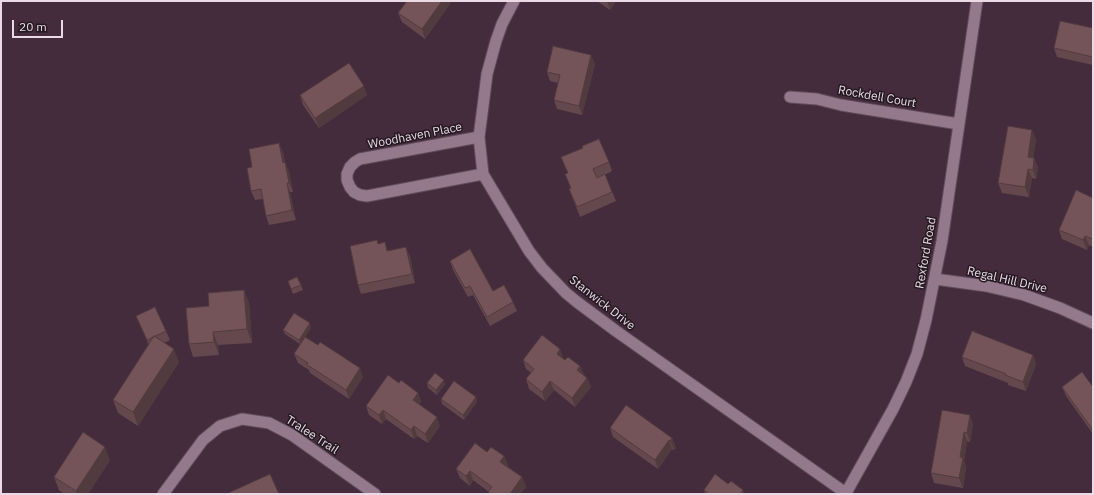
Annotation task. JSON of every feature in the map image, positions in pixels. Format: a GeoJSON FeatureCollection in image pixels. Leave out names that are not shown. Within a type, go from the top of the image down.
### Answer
{"type":"FeatureCollection","features":[{"type":"Feature","properties":{"kind":"street","name":"Stanwick Drive"},"geometry":{"type":"LineString","coordinates":[[514,1],[500,30],[486,74],[484,106],[479,137],[483,174],[529,251],[542,268],[576,302],[846,494]]}},
{"type":"Feature","properties":{"kind":"street","name":"Rexford Road"},"geometry":{"type":"LineString","coordinates":[[846,494],[893,409],[906,382],[919,347],[935,279],[942,241],[977,1]]}},
{"type":"Feature","properties":{"kind":"street","name":"Rockdell Court"},"geometry":{"type":"LineString","coordinates":[[790,97],[817,99],[959,124]]}},
{"type":"Feature","properties":{"kind":"street","name":"Woodhaven Place"},"geometry":{"type":"LineString","coordinates":[[479,137],[360,159],[354,162],[350,167],[347,174],[347,180],[354,192],[367,196],[483,174]]}},
{"type":"Feature","properties":{"kind":"street","name":"Regal Hill Drive"},"geometry":{"type":"LineString","coordinates":[[935,279],[986,286],[1024,295],[1060,308],[1093,323]]}},
{"type":"Feature","properties":{"kind":"street","name":"Tralee Trail"},"geometry":{"type":"LineString","coordinates":[[163,494],[203,440],[220,426],[242,418],[269,423],[292,435],[375,494]]}},
{"type":"Feature","properties":{"kind":"building"},"geometry":{"type":"Polygon","coordinates":[[[407,1],[442,1],[422,29],[398,13],[407,1]]]}},
{"type":"Feature","properties":{"kind":"building"},"geometry":{"type":"Polygon","coordinates":[[[1060,21],[1093,28],[1093,57],[1054,48],[1060,21]]]}},
{"type":"Feature","properties":{"kind":"building"},"geometry":{"type":"Polygon","coordinates":[[[553,46],[591,55],[579,106],[554,100],[560,75],[547,72],[553,46]]]}},
{"type":"Feature","properties":{"kind":"building"},"geometry":{"type":"Polygon","coordinates":[[[349,63],[364,86],[315,118],[300,95],[349,63]]]}},
{"type":"Feature","properties":{"kind":"building"},"geometry":{"type":"Polygon","coordinates":[[[1008,126],[1032,130],[1028,157],[1034,158],[1033,170],[1028,169],[1025,187],[998,183],[1008,126]]]}},
{"type":"Feature","properties":{"kind":"building"},"geometry":{"type":"Polygon","coordinates":[[[599,139],[609,162],[593,169],[597,178],[605,174],[612,192],[577,207],[569,189],[571,188],[565,174],[568,173],[561,157],[583,148],[582,146],[599,139]]]}},
{"type":"Feature","properties":{"kind":"building"},"geometry":{"type":"Polygon","coordinates":[[[279,143],[283,163],[285,162],[292,210],[266,216],[261,189],[251,191],[247,168],[252,167],[249,149],[279,143]]]}},
{"type":"Feature","properties":{"kind":"building"},"geometry":{"type":"Polygon","coordinates":[[[1076,190],[1093,198],[1093,239],[1085,236],[1083,240],[1059,230],[1076,190]]]}},
{"type":"Feature","properties":{"kind":"building"},"geometry":{"type":"Polygon","coordinates":[[[377,240],[378,244],[385,242],[387,251],[406,247],[412,274],[358,285],[350,246],[377,240]]]}},
{"type":"Feature","properties":{"kind":"building"},"geometry":{"type":"Polygon","coordinates":[[[470,249],[493,291],[504,285],[513,302],[487,317],[470,286],[465,288],[450,261],[470,249]]]}},
{"type":"Feature","properties":{"kind":"building"},"geometry":{"type":"Polygon","coordinates":[[[297,277],[301,285],[291,289],[288,281],[297,277]]]}},
{"type":"Feature","properties":{"kind":"building"},"geometry":{"type":"Polygon","coordinates":[[[244,290],[247,329],[213,332],[214,342],[189,344],[186,308],[209,306],[208,293],[244,290]]]}},
{"type":"Feature","properties":{"kind":"building"},"geometry":{"type":"Polygon","coordinates":[[[155,307],[166,331],[147,340],[136,316],[155,307]]]}},
{"type":"Feature","properties":{"kind":"building"},"geometry":{"type":"Polygon","coordinates":[[[294,313],[310,323],[299,340],[283,330],[294,313]]]}},
{"type":"Feature","properties":{"kind":"building"},"geometry":{"type":"Polygon","coordinates":[[[972,331],[1033,355],[1023,382],[962,357],[972,331]]]}},
{"type":"Feature","properties":{"kind":"building"},"geometry":{"type":"Polygon","coordinates":[[[542,335],[560,349],[557,354],[565,360],[568,357],[580,366],[577,370],[587,378],[572,398],[550,381],[542,392],[526,379],[534,369],[523,360],[542,335]]]}},
{"type":"Feature","properties":{"kind":"building"},"geometry":{"type":"Polygon","coordinates":[[[154,336],[174,349],[133,412],[113,400],[154,336]]]}},
{"type":"Feature","properties":{"kind":"building"},"geometry":{"type":"Polygon","coordinates":[[[305,337],[318,345],[320,342],[360,368],[346,390],[306,364],[308,363],[294,354],[305,337]]]}},
{"type":"Feature","properties":{"kind":"building"},"geometry":{"type":"Polygon","coordinates":[[[1082,372],[1093,387],[1093,430],[1062,387],[1082,372]]]}},
{"type":"Feature","properties":{"kind":"building"},"geometry":{"type":"Polygon","coordinates":[[[435,373],[444,380],[436,390],[427,383],[435,373]]]}},
{"type":"Feature","properties":{"kind":"building"},"geometry":{"type":"Polygon","coordinates":[[[388,375],[399,383],[401,380],[418,393],[413,400],[437,417],[425,434],[414,426],[411,430],[383,410],[379,415],[366,406],[388,375]]]}},
{"type":"Feature","properties":{"kind":"building"},"geometry":{"type":"Polygon","coordinates":[[[454,381],[476,397],[463,415],[441,399],[454,381]]]}},
{"type":"Feature","properties":{"kind":"building"},"geometry":{"type":"Polygon","coordinates":[[[626,405],[672,438],[655,460],[610,428],[626,405]]]}},
{"type":"Feature","properties":{"kind":"building"},"geometry":{"type":"Polygon","coordinates":[[[942,410],[970,415],[967,433],[964,432],[960,457],[963,458],[959,478],[931,473],[942,410]]]}},
{"type":"Feature","properties":{"kind":"building"},"geometry":{"type":"Polygon","coordinates":[[[83,432],[105,447],[76,491],[54,477],[83,432]]]}},
{"type":"Feature","properties":{"kind":"building"},"geometry":{"type":"Polygon","coordinates":[[[475,443],[487,452],[491,447],[504,456],[500,462],[522,477],[510,494],[491,494],[488,492],[492,487],[470,471],[466,476],[456,469],[475,443]]]}},
{"type":"Feature","properties":{"kind":"building"},"geometry":{"type":"Polygon","coordinates":[[[270,474],[279,494],[226,494],[270,474]]]}},
{"type":"Feature","properties":{"kind":"building"},"geometry":{"type":"Polygon","coordinates":[[[715,474],[728,484],[731,481],[743,490],[741,493],[742,494],[709,494],[704,490],[715,474]]]}}]}
